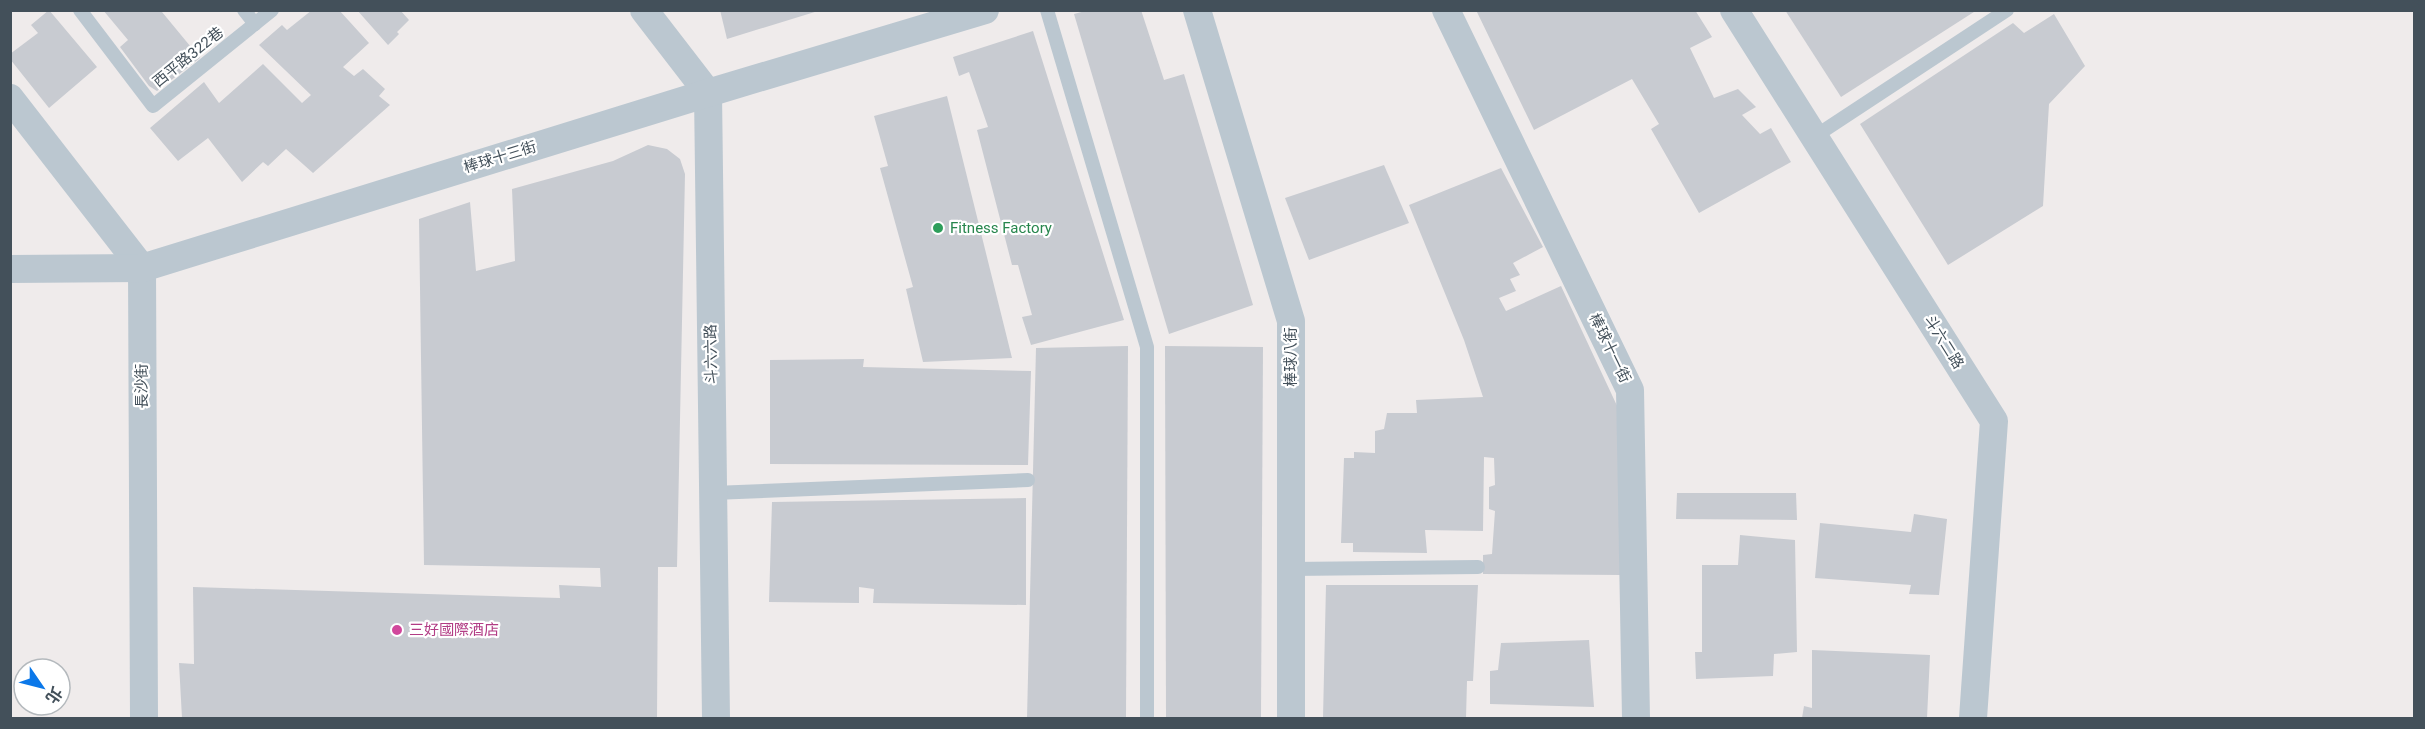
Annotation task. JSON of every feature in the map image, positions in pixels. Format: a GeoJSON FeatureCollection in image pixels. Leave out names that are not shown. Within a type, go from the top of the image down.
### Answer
{"type":"FeatureCollection","features":[{"type":"Feature","properties":{"kind":"street"},"geometry":{"type":"LineString","coordinates":[[644,10],[708,93]]}},
{"type":"Feature","properties":{"kind":"street","name":"棒球十三街"},"geometry":{"type":"LineString","coordinates":[[10,269],[142,268],[985,10]]}},
{"type":"Feature","properties":{"kind":"street","name":"棒球八街"},"geometry":{"type":"LineString","coordinates":[[1197,10],[1291,321],[1291,718]]}},
{"type":"Feature","properties":{"kind":"street","name":"棒球十一街"},"geometry":{"type":"LineString","coordinates":[[1446,10],[1630,390],[1636,718]]}},
{"type":"Feature","properties":{"kind":"street","name":"斗六二路"},"geometry":{"type":"LineString","coordinates":[[1734,10],[1994,421],[1973,718]]}},
{"type":"Feature","properties":{"kind":"street","name":"斗六六路"},"geometry":{"type":"LineString","coordinates":[[708,93],[716,718]]}},
{"type":"Feature","properties":{"kind":"street"},"geometry":{"type":"LineString","coordinates":[[10,98],[142,268]]}},
{"type":"Feature","properties":{"kind":"street","name":"長沙街"},"geometry":{"type":"LineString","coordinates":[[142,268],[144,718]]}},
{"type":"Feature","properties":{"kind":"lane","name":"西平路322巷"},"geometry":{"type":"LineString","coordinates":[[80,10],[153,106],[272,10]]}},
{"type":"Feature","properties":{"kind":"lane"},"geometry":{"type":"LineString","coordinates":[[244,10],[255,24]]}},
{"type":"Feature","properties":{"kind":"lane"},"geometry":{"type":"LineString","coordinates":[[1047,10],[1148,347],[1148,718]]}},
{"type":"Feature","properties":{"kind":"lane"},"geometry":{"type":"LineString","coordinates":[[1814,137],[2007,10]]}},
{"type":"Feature","properties":{"kind":"lane"},"geometry":{"type":"LineString","coordinates":[[713,493],[1028,480]]}},
{"type":"Feature","properties":{"kind":"lane"},"geometry":{"type":"LineString","coordinates":[[1291,569],[1478,567]]}},
{"type":"Feature","properties":{"kind":"building"},"geometry":{"type":"Polygon","coordinates":[[[49,10],[97,67],[49,108],[10,59],[10,54],[38,33],[31,25],[49,10]]]}},
{"type":"Feature","properties":{"kind":"building"},"geometry":{"type":"Polygon","coordinates":[[[103,10],[164,10],[162,12],[200,58],[157,91],[149,86],[120,47],[128,40],[103,10]]]}},
{"type":"Feature","properties":{"kind":"building"},"geometry":{"type":"Polygon","coordinates":[[[312,10],[339,10],[369,43],[343,67],[354,76],[363,69],[385,89],[379,96],[390,105],[313,173],[286,149],[268,166],[263,162],[242,182],[208,138],[178,161],[150,128],[204,82],[219,103],[263,64],[302,103],[311,95],[259,45],[282,25],[287,30],[312,10]]]}},
{"type":"Feature","properties":{"kind":"building"},"geometry":{"type":"Polygon","coordinates":[[[357,10],[400,10],[409,20],[388,45],[357,10]]]}},
{"type":"Feature","properties":{"kind":"building"},"geometry":{"type":"Polygon","coordinates":[[[720,10],[818,10],[818,11],[727,39],[720,10]]]}},
{"type":"Feature","properties":{"kind":"building"},"geometry":{"type":"Polygon","coordinates":[[[1089,10],[1141,10],[1164,80],[1184,74],[1253,305],[1169,334],[1074,14],[1089,10]]]}},
{"type":"Feature","properties":{"kind":"building"},"geometry":{"type":"Polygon","coordinates":[[[1476,10],[1695,10],[1712,37],[1690,48],[1714,98],[1738,89],[1756,107],[1742,115],[1760,134],[1771,128],[1791,162],[1699,213],[1651,129],[1659,124],[1632,79],[1534,130],[1476,10]]]}},
{"type":"Feature","properties":{"kind":"building"},"geometry":{"type":"Polygon","coordinates":[[[1785,10],[1977,10],[1841,97],[1785,10]]]}},
{"type":"Feature","properties":{"kind":"building"},"geometry":{"type":"Polygon","coordinates":[[[2054,14],[2085,66],[2049,104],[2043,206],[1948,265],[1860,124],[2013,23],[2024,33],[2054,14]]]}},
{"type":"Feature","properties":{"kind":"building"},"geometry":{"type":"Polygon","coordinates":[[[1033,31],[1124,320],[1031,345],[1022,317],[1032,315],[1018,265],[1012,265],[977,130],[988,127],[969,72],[959,76],[953,57],[1033,31]]]}},
{"type":"Feature","properties":{"kind":"building","name":"Fitness Factory"},"geometry":{"type":"Polygon","coordinates":[[[947,96],[1012,358],[923,362],[906,289],[913,287],[880,168],[888,166],[874,116],[947,96]]]}},
{"type":"Feature","properties":{"kind":"building"},"geometry":{"type":"Polygon","coordinates":[[[648,145],[667,149],[680,159],[685,174],[677,567],[658,567],[657,718],[182,718],[179,663],[194,664],[193,587],[560,598],[559,585],[601,587],[600,568],[424,565],[419,219],[470,202],[476,271],[515,261],[512,189],[613,161],[648,145]]]}},
{"type":"Feature","properties":{"kind":"building"},"geometry":{"type":"Polygon","coordinates":[[[1384,165],[1409,223],[1309,260],[1285,198],[1384,165]]]}},
{"type":"Feature","properties":{"kind":"building"},"geometry":{"type":"Polygon","coordinates":[[[1501,168],[1543,247],[1513,263],[1520,275],[1510,279],[1516,291],[1499,298],[1506,311],[1561,286],[1619,410],[1622,575],[1483,574],[1483,555],[1492,554],[1495,511],[1489,509],[1489,487],[1495,485],[1494,458],[1484,457],[1483,531],[1425,530],[1427,553],[1353,552],[1353,543],[1341,543],[1344,458],[1354,458],[1354,452],[1375,453],[1375,431],[1384,429],[1387,413],[1417,413],[1416,400],[1483,397],[1464,340],[1409,205],[1501,168]]]}},
{"type":"Feature","properties":{"kind":"building"},"geometry":{"type":"Polygon","coordinates":[[[1128,346],[1126,718],[1027,718],[1036,348],[1128,346]]]}},
{"type":"Feature","properties":{"kind":"building"},"geometry":{"type":"Polygon","coordinates":[[[1165,346],[1263,347],[1261,718],[1166,718],[1165,346]]]}},
{"type":"Feature","properties":{"kind":"building"},"geometry":{"type":"Polygon","coordinates":[[[864,359],[863,367],[1031,371],[1028,465],[770,464],[770,360],[864,359]]]}},
{"type":"Feature","properties":{"kind":"building"},"geometry":{"type":"Polygon","coordinates":[[[1677,493],[1796,493],[1797,520],[1676,519],[1677,493]]]}},
{"type":"Feature","properties":{"kind":"building"},"geometry":{"type":"Polygon","coordinates":[[[1026,498],[1026,605],[873,603],[874,589],[859,587],[859,603],[769,602],[772,502],[1026,498]]]}},
{"type":"Feature","properties":{"kind":"building"},"geometry":{"type":"Polygon","coordinates":[[[1914,514],[1947,519],[1939,595],[1909,594],[1911,585],[1815,578],[1820,523],[1911,532],[1914,514]]]}},
{"type":"Feature","properties":{"kind":"building"},"geometry":{"type":"Polygon","coordinates":[[[1740,535],[1795,540],[1797,652],[1774,654],[1773,676],[1696,679],[1695,652],[1702,652],[1702,565],[1738,565],[1740,535]]]}},
{"type":"Feature","properties":{"kind":"building"},"geometry":{"type":"Polygon","coordinates":[[[1326,585],[1478,585],[1473,681],[1467,681],[1466,718],[1323,718],[1326,585]]]}},
{"type":"Feature","properties":{"kind":"building"},"geometry":{"type":"Polygon","coordinates":[[[1589,640],[1594,707],[1490,704],[1490,671],[1498,670],[1501,643],[1589,640]]]}},
{"type":"Feature","properties":{"kind":"building"},"geometry":{"type":"Polygon","coordinates":[[[1812,650],[1930,655],[1927,718],[1802,718],[1804,706],[1812,708],[1812,650]]]}},
{"type":"Feature","properties":{"kind":"place","name":"Fitness Factory"},"geometry":{"type":"Point","coordinates":[938,228]}},
{"type":"Feature","properties":{"kind":"place","name":"三好國際酒店"},"geometry":{"type":"Point","coordinates":[397,630]}}]}
